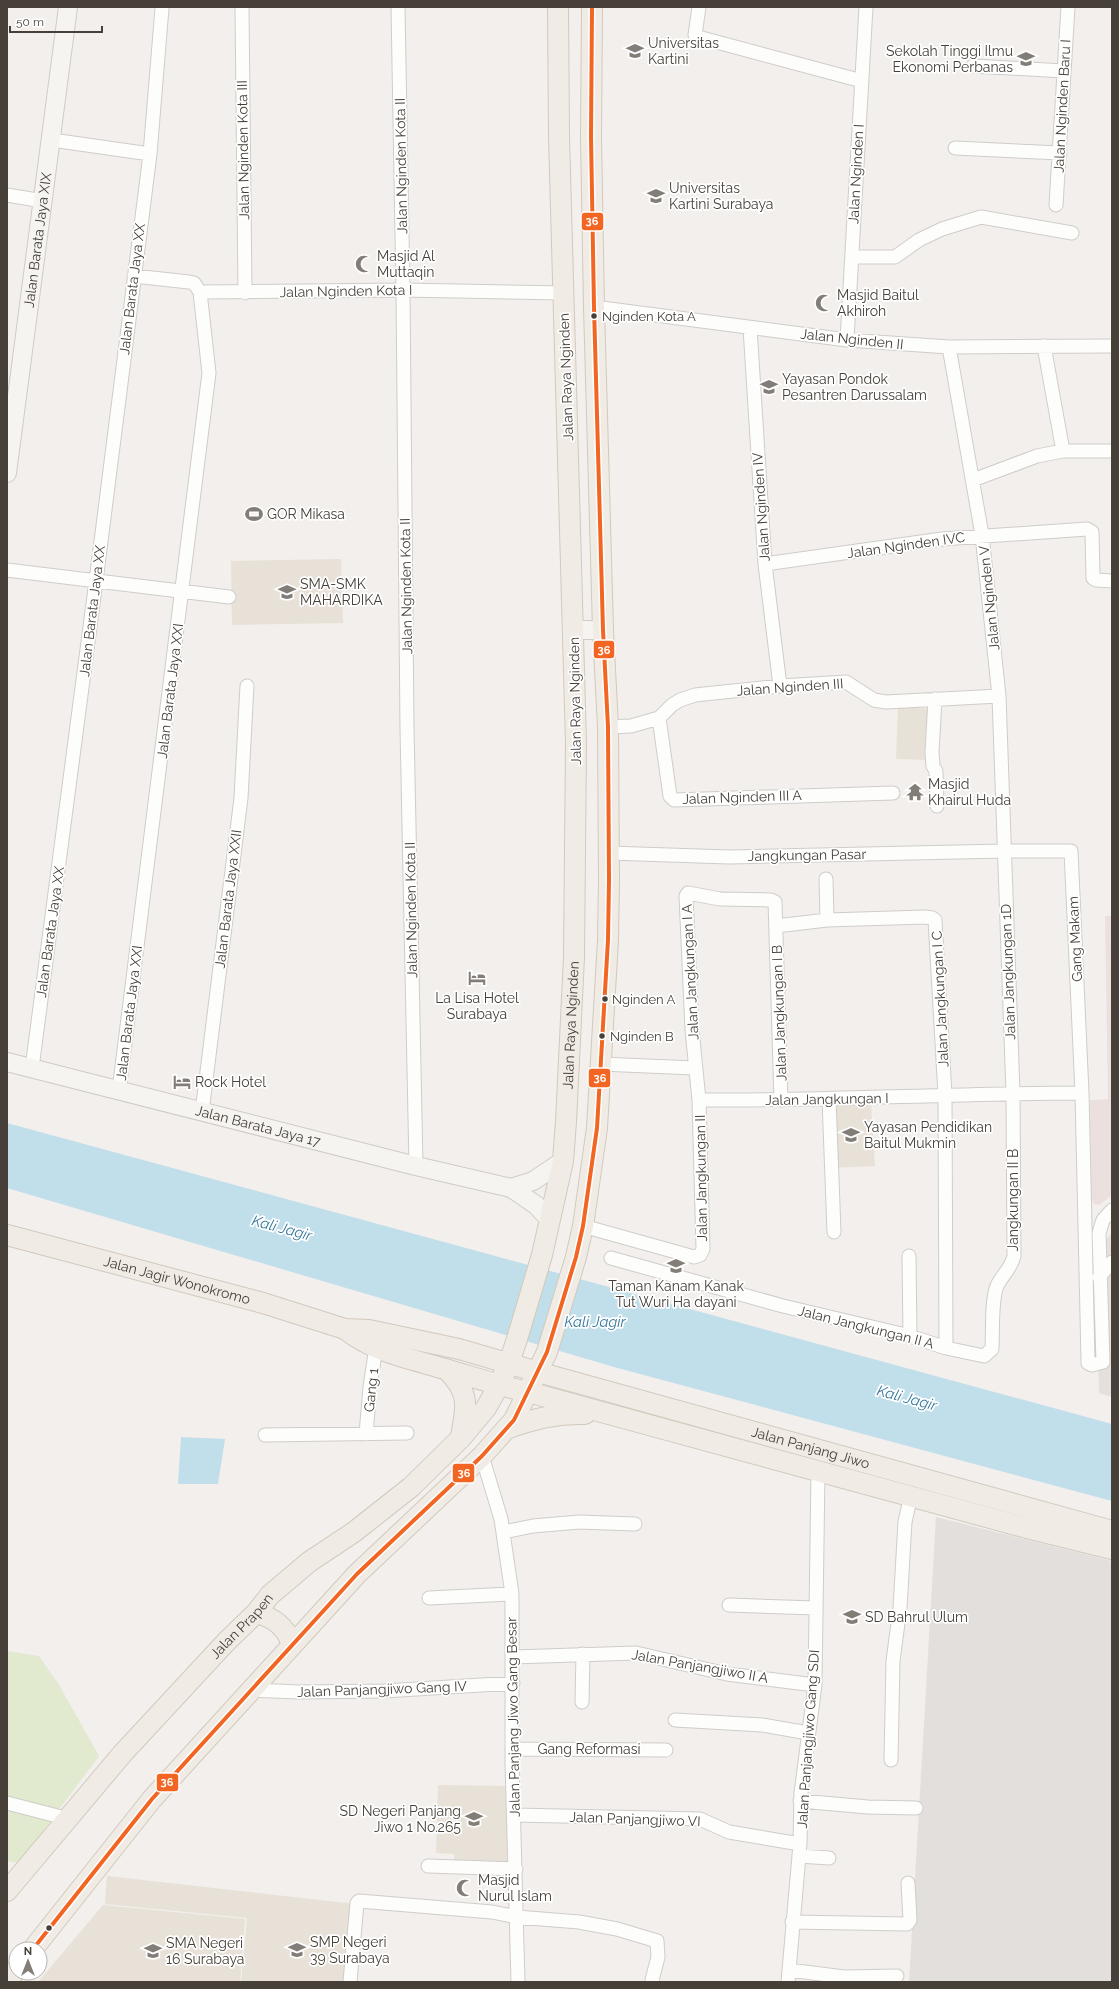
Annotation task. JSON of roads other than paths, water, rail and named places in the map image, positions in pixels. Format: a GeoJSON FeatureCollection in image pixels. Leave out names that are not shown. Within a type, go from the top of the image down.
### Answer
{"type":"FeatureCollection","features":[{"type":"Feature","properties":{"kind":"main road","name":"Jalan Raya Nginden"},"geometry":{"type":"LineString","coordinates":[[499,1385],[509,1363],[517,1339],[542,1255],[563,1161],[566,1122],[576,872],[576,744],[559,137],[558,7]]}},
{"type":"Feature","properties":{"kind":"main road","name":"Jalan Raya Nginden"},"geometry":{"type":"LineString","coordinates":[[528,1392],[548,1352],[576,1257],[583,1226],[597,1128],[608,940],[608,727],[603,630],[594,307],[591,137],[592,7]]}},
{"type":"Feature","properties":{"kind":"main road"},"geometry":{"type":"LineString","coordinates":[[559,137],[591,137]]}},
{"type":"Feature","properties":{"kind":"main road","name":"Jalan Jagir Wonokromo"},"geometry":{"type":"LineString","coordinates":[[7,1235],[262,1303],[346,1329],[369,1330],[452,1347],[509,1363]]}},
{"type":"Feature","properties":{"kind":"main road","name":"Jalan Jagir Wonokromo"},"geometry":{"type":"LineString","coordinates":[[346,1329],[363,1342],[376,1347],[499,1385],[528,1392]]}},
{"type":"Feature","properties":{"kind":"main road","name":"Jalan Panjang Jiwo"},"geometry":{"type":"LineString","coordinates":[[509,1363],[1112,1531]]}},
{"type":"Feature","properties":{"kind":"main road"},"geometry":{"type":"LineString","coordinates":[[446,1369],[458,1381],[465,1400],[466,1412],[461,1438]]}},
{"type":"Feature","properties":{"kind":"main road","name":"Jalan Prapen"},"geometry":{"type":"LineString","coordinates":[[10,1884],[134,1742],[226,1642],[263,1615],[270,1596],[309,1562],[354,1532],[411,1487],[461,1438],[486,1408],[499,1385]]}},
{"type":"Feature","properties":{"kind":"main road"},"geometry":{"type":"LineString","coordinates":[[39,1941],[152,1799],[251,1690],[289,1639],[482,1456],[506,1429],[522,1407],[528,1392]]}},
{"type":"Feature","properties":{"kind":"main road","name":"Jalan Panjang Jiwo"},"geometry":{"type":"LineString","coordinates":[[528,1392],[911,1495],[1027,1528],[1112,1549]]}},
{"type":"Feature","properties":{"kind":"main road"},"geometry":{"type":"LineString","coordinates":[[506,1429],[530,1420],[554,1415],[617,1415]]}},
{"type":"Feature","properties":{"kind":"main road"},"geometry":{"type":"LineString","coordinates":[[263,1615],[289,1639]]}},
{"type":"Feature","properties":{"kind":"street","name":"Jalan Barata Jaya XIX"},"geometry":{"type":"LineString","coordinates":[[7,473],[52,140],[68,7]]}},
{"type":"Feature","properties":{"kind":"street","name":"Jalan Nginden Kota III"},"geometry":{"type":"LineString","coordinates":[[242,7],[245,293]]}},
{"type":"Feature","properties":{"kind":"street","name":"Jalan Nginden Kota II"},"geometry":{"type":"LineString","coordinates":[[398,7],[408,744],[416,1166]]}},
{"type":"Feature","properties":{"kind":"street"},"geometry":{"type":"LineString","coordinates":[[699,7],[695,30],[695,35],[698,37],[862,81]]}},
{"type":"Feature","properties":{"kind":"street","name":"Jalan Nginden I"},"geometry":{"type":"LineString","coordinates":[[847,340],[866,7]]}},
{"type":"Feature","properties":{"kind":"street","name":"Jalan Nginden Baru I"},"geometry":{"type":"LineString","coordinates":[[1056,205],[1068,7]]}},
{"type":"Feature","properties":{"kind":"street","name":"Jalan Barata Jaya XX"},"geometry":{"type":"LineString","coordinates":[[32,1068],[150,154],[162,8]]}},
{"type":"Feature","properties":{"kind":"street"},"geometry":{"type":"LineString","coordinates":[[973,66],[1064,71]]}},
{"type":"Feature","properties":{"kind":"street"},"geometry":{"type":"LineString","coordinates":[[52,140],[150,154]]}},
{"type":"Feature","properties":{"kind":"street"},"geometry":{"type":"LineString","coordinates":[[955,148],[1060,153]]}},
{"type":"Feature","properties":{"kind":"street"},"geometry":{"type":"LineString","coordinates":[[7,195],[43,201]]}},
{"type":"Feature","properties":{"kind":"street"},"geometry":{"type":"LineString","coordinates":[[852,257],[895,257],[919,240],[942,229],[981,217],[1072,233]]}},
{"type":"Feature","properties":{"kind":"street"},"geometry":{"type":"LineString","coordinates":[[134,276],[194,283],[200,292]]}},
{"type":"Feature","properties":{"kind":"street","name":"Jalan Nginden Kota I"},"geometry":{"type":"LineString","coordinates":[[200,292],[245,293],[403,290],[563,293]]}},
{"type":"Feature","properties":{"kind":"street","name":"Jalan Barata Jaya XXI"},"geometry":{"type":"LineString","coordinates":[[119,1090],[209,373],[200,292]]}},
{"type":"Feature","properties":{"kind":"street","name":"Jalan Nginden II"},"geometry":{"type":"LineString","coordinates":[[594,307],[847,340],[949,347],[1112,346]]}},
{"type":"Feature","properties":{"kind":"street","name":"Jalan Nginden IV"},"geometry":{"type":"LineString","coordinates":[[750,328],[765,564],[780,686]]}},
{"type":"Feature","properties":{"kind":"street"},"geometry":{"type":"LineString","coordinates":[[1044,346],[1063,451]]}},
{"type":"Feature","properties":{"kind":"street","name":"Jalan Nginden V"},"geometry":{"type":"LineString","coordinates":[[949,347],[982,535],[999,696],[1004,851]]}},
{"type":"Feature","properties":{"kind":"street"},"geometry":{"type":"LineString","coordinates":[[973,480],[1026,460],[1063,451],[1112,451]]}},
{"type":"Feature","properties":{"kind":"street","name":"Jalan Nginden IVC"},"geometry":{"type":"LineString","coordinates":[[765,564],[904,544],[982,535],[1090,529],[1092,532],[1093,578],[1096,580],[1112,580]]}},
{"type":"Feature","properties":{"kind":"street"},"geometry":{"type":"LineString","coordinates":[[7,570],[229,597]]}},
{"type":"Feature","properties":{"kind":"street"},"geometry":{"type":"LineString","coordinates":[[574,630],[603,630]]}},
{"type":"Feature","properties":{"kind":"street","name":"Jalan Nginden III"},"geometry":{"type":"LineString","coordinates":[[608,727],[631,726],[659,718],[672,705],[680,700],[695,695],[840,681],[852,684],[874,700],[879,701],[999,696]]}},
{"type":"Feature","properties":{"kind":"street","name":"Jalan Barata Jaya XXII"},"geometry":{"type":"LineString","coordinates":[[202,1112],[241,798],[247,686]]}},
{"type":"Feature","properties":{"kind":"street"},"geometry":{"type":"LineString","coordinates":[[934,699],[932,752],[933,766],[936,771],[937,806]]}},
{"type":"Feature","properties":{"kind":"street","name":"Jalan Nginden III A"},"geometry":{"type":"LineString","coordinates":[[659,718],[670,796],[674,800],[893,793]]}},
{"type":"Feature","properties":{"kind":"street","name":"Jangkungan Pasar"},"geometry":{"type":"LineString","coordinates":[[609,853],[729,857],[1004,851]]}},
{"type":"Feature","properties":{"kind":"street","name":"Gang Makam"},"geometry":{"type":"LineString","coordinates":[[1004,851],[1071,851],[1082,1093]]}},
{"type":"Feature","properties":{"kind":"street","name":"Jalan Jangkungan 1D"},"geometry":{"type":"LineString","coordinates":[[1004,851],[1013,1093]]}},
{"type":"Feature","properties":{"kind":"street"},"geometry":{"type":"LineString","coordinates":[[826,879],[827,920]]}},
{"type":"Feature","properties":{"kind":"street","name":"Jalan Jangkungan I A"},"geometry":{"type":"LineString","coordinates":[[695,1068],[687,937],[687,894],[690,892],[720,899],[771,900],[776,905],[776,926]]}},
{"type":"Feature","properties":{"kind":"street","name":"Jalan Jangkungan I C"},"geometry":{"type":"LineString","coordinates":[[776,926],[827,920],[925,917],[935,920],[945,1095]]}},
{"type":"Feature","properties":{"kind":"street","name":"Jalan Jangkungan I B"},"geometry":{"type":"LineString","coordinates":[[776,926],[781,1100]]}},
{"type":"Feature","properties":{"kind":"street","name":"Jalan Barata Jaya 17"},"geometry":{"type":"LineString","coordinates":[[7,1062],[416,1166],[511,1188],[536,1205],[550,1220]]}},
{"type":"Feature","properties":{"kind":"street"},"geometry":{"type":"LineString","coordinates":[[600,1064],[695,1068],[699,1100]]}},
{"type":"Feature","properties":{"kind":"street","name":"Jalan Jangkungan I"},"geometry":{"type":"LineString","coordinates":[[699,1100],[781,1100],[1013,1093],[1082,1093]]}},
{"type":"Feature","properties":{"kind":"street","name":"Jangkungan II B"},"geometry":{"type":"LineString","coordinates":[[946,1348],[984,1356],[992,1349],[995,1293],[1000,1281],[1012,1264],[1014,1256],[1013,1093]]}},
{"type":"Feature","properties":{"kind":"street"},"geometry":{"type":"LineString","coordinates":[[1082,1093],[1088,1363],[1092,1365],[1108,1363],[1099,1277],[1100,1227],[1103,1220],[1112,1210]]}},
{"type":"Feature","properties":{"kind":"street","name":"Jalan Jangkungan II A"},"geometry":{"type":"LineString","coordinates":[[611,1258],[784,1306],[910,1336],[946,1348],[945,1095]]}},
{"type":"Feature","properties":{"kind":"street"},"geometry":{"type":"LineString","coordinates":[[828,1099],[834,1232]]}},
{"type":"Feature","properties":{"kind":"street","name":"Jalan Jangkungan II"},"geometry":{"type":"LineString","coordinates":[[583,1226],[694,1257],[700,1255],[703,1250],[699,1100]]}},
{"type":"Feature","properties":{"kind":"street"},"geometry":{"type":"LineString","coordinates":[[511,1188],[533,1180],[563,1161]]}},
{"type":"Feature","properties":{"kind":"street"},"geometry":{"type":"LineString","coordinates":[[909,1256],[910,1336]]}},
{"type":"Feature","properties":{"kind":"street"},"geometry":{"type":"LineString","coordinates":[[1099,1277],[1112,1262]]}},
{"type":"Feature","properties":{"kind":"street","name":"Gang 1"},"geometry":{"type":"LineString","coordinates":[[366,1434],[370,1387],[376,1347]]}},
{"type":"Feature","properties":{"kind":"street"},"geometry":{"type":"LineString","coordinates":[[265,1435],[408,1433]]}},
{"type":"Feature","properties":{"kind":"street","name":"Jalan Panjang Jiwo Gang Besar"},"geometry":{"type":"LineString","coordinates":[[482,1456],[504,1532],[512,1594],[512,1749],[518,1982]]}},
{"type":"Feature","properties":{"kind":"street","name":"Jalan Panjangjiwo Gang SDI"},"geometry":{"type":"LineString","coordinates":[[789,1976],[792,1922],[799,1850],[800,1801],[815,1685],[818,1471]]}},
{"type":"Feature","properties":{"kind":"street"},"geometry":{"type":"LineString","coordinates":[[891,1760],[892,1661],[900,1608],[905,1522],[911,1495]]}},
{"type":"Feature","properties":{"kind":"street"},"geometry":{"type":"LineString","coordinates":[[504,1532],[533,1526],[579,1522],[635,1524]]}},
{"type":"Feature","properties":{"kind":"street"},"geometry":{"type":"LineString","coordinates":[[429,1598],[512,1594]]}},
{"type":"Feature","properties":{"kind":"street"},"geometry":{"type":"LineString","coordinates":[[729,1605],[816,1608]]}},
{"type":"Feature","properties":{"kind":"street","name":"Jalan Panjangjiwo II A"},"geometry":{"type":"LineString","coordinates":[[513,1656],[636,1653],[727,1674],[815,1685]]}},
{"type":"Feature","properties":{"kind":"street"},"geometry":{"type":"LineString","coordinates":[[582,1654],[582,1702]]}},
{"type":"Feature","properties":{"kind":"street","name":"Jalan Panjangjiwo Gang IV"},"geometry":{"type":"LineString","coordinates":[[251,1690],[384,1691],[513,1684]]}},
{"type":"Feature","properties":{"kind":"street"},"geometry":{"type":"LineString","coordinates":[[675,1720],[762,1725],[808,1733]]}},
{"type":"Feature","properties":{"kind":"street","name":"Gang Reformasi"},"geometry":{"type":"LineString","coordinates":[[512,1749],[666,1750]]}},
{"type":"Feature","properties":{"kind":"street"},"geometry":{"type":"LineString","coordinates":[[800,1801],[875,1807],[916,1808]]}},
{"type":"Feature","properties":{"kind":"street"},"geometry":{"type":"LineString","coordinates":[[7,1803],[68,1819]]}},
{"type":"Feature","properties":{"kind":"street","name":"Jalan Panjangjiwo VI"},"geometry":{"type":"LineString","coordinates":[[514,1815],[700,1819],[729,1832],[828,1858]]}},
{"type":"Feature","properties":{"kind":"street"},"geometry":{"type":"LineString","coordinates":[[428,1866],[516,1869]]}},
{"type":"Feature","properties":{"kind":"street"},"geometry":{"type":"LineString","coordinates":[[792,1922],[907,1924],[910,1920],[908,1883]]}},
{"type":"Feature","properties":{"kind":"street"},"geometry":{"type":"LineString","coordinates":[[350,1982],[356,1903],[359,1901],[484,1911],[517,1917],[579,1922],[617,1929],[657,1941],[658,1957],[652,1980],[653,1982]]}},
{"type":"Feature","properties":{"kind":"street"},"geometry":{"type":"LineString","coordinates":[[789,1976],[897,1976]]}},
{"type":"Feature","properties":{"kind":"water","name":"Kali Jagir"},"geometry":{"type":"Polygon","coordinates":[[[7,1123],[1112,1424],[1112,1501],[614,1367],[7,1188],[7,1123]]]}},
{"type":"Feature","properties":{"kind":"water"},"geometry":{"type":"Polygon","coordinates":[[[181,1437],[225,1439],[218,1484],[178,1484],[181,1437]]]}},
{"type":"Feature","properties":{"kind":"place","name":"Universitas Kartini"},"geometry":{"type":"Point","coordinates":[635,51]}},
{"type":"Feature","properties":{"kind":"place","name":"Sekolah Tinggi Ilmu Ekonomi Perbanas"},"geometry":{"type":"Point","coordinates":[1026,59]}},
{"type":"Feature","properties":{"kind":"place","name":"Universitas Kartini Surabaya"},"geometry":{"type":"Point","coordinates":[656,196]}},
{"type":"Feature","properties":{"kind":"place","name":"Masjid Al Muttaqin"},"geometry":{"type":"Point","coordinates":[364,264]}},
{"type":"Feature","properties":{"kind":"place","name":"Masjid Baitul Akhiroh"},"geometry":{"type":"Point","coordinates":[824,303]}},
{"type":"Feature","properties":{"kind":"place","name":"Nginden Kota A"},"geometry":{"type":"Point","coordinates":[594,316]}},
{"type":"Feature","properties":{"kind":"place","name":"Yayasan Pondok Pesantren Darussalam"},"geometry":{"type":"Point","coordinates":[769,387]}},
{"type":"Feature","properties":{"kind":"place","name":"GOR Mikasa"},"geometry":{"type":"Point","coordinates":[254,514]}},
{"type":"Feature","properties":{"kind":"place","name":"SMA-SMK MAHARDIKA"},"geometry":{"type":"Point","coordinates":[287,592]}},
{"type":"Feature","properties":{"kind":"place","name":"Masjid Khairul Huda"},"geometry":{"type":"Point","coordinates":[915,792]}},
{"type":"Feature","properties":{"kind":"place","name":"La Lisa Hotel Surabaya"},"geometry":{"type":"Point","coordinates":[477,978]}},
{"type":"Feature","properties":{"kind":"place","name":"Nginden A"},"geometry":{"type":"Point","coordinates":[605,999]}},
{"type":"Feature","properties":{"kind":"place","name":"Nginden B"},"geometry":{"type":"Point","coordinates":[602,1036]}},
{"type":"Feature","properties":{"kind":"place","name":"Rock Hotel"},"geometry":{"type":"Point","coordinates":[182,1082]}},
{"type":"Feature","properties":{"kind":"place","name":"Yayasan Pendidikan Baitul Mukmin"},"geometry":{"type":"Point","coordinates":[851,1135]}},
{"type":"Feature","properties":{"kind":"place","name":"Taman Kanam Kanak Tut Wuri Ha dayani"},"geometry":{"type":"Point","coordinates":[676,1266]}},
{"type":"Feature","properties":{"kind":"place","name":"SD Bahrul Ulum"},"geometry":{"type":"Point","coordinates":[852,1617]}},
{"type":"Feature","properties":{"kind":"place","name":"SD Negeri Panjang Jiwo 1 No.265"},"geometry":{"type":"Point","coordinates":[474,1819]}},
{"type":"Feature","properties":{"kind":"place","name":"Masjid Nurul Islam"},"geometry":{"type":"Point","coordinates":[465,1888]}},
{"type":"Feature","properties":{"kind":"place","name":"SMP Negeri 39 Surabaya"},"geometry":{"type":"Point","coordinates":[297,1950]}},
{"type":"Feature","properties":{"kind":"place","name":"SMA Negeri 16 Surabaya"},"geometry":{"type":"Point","coordinates":[153,1951]}}]}
